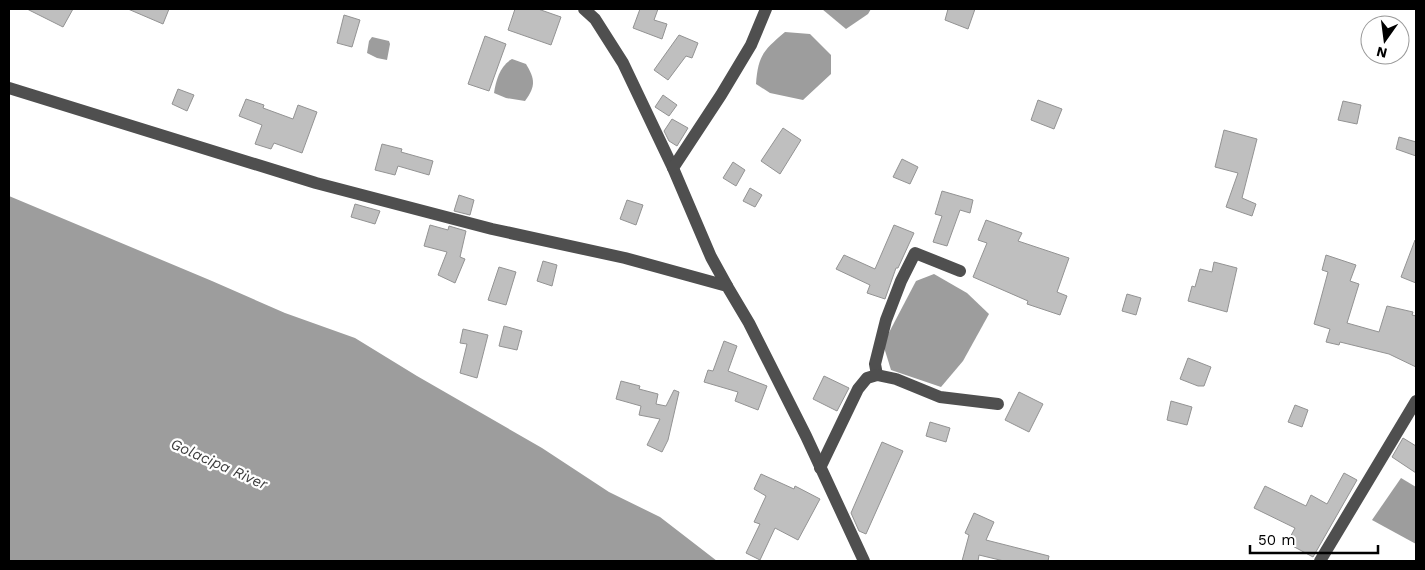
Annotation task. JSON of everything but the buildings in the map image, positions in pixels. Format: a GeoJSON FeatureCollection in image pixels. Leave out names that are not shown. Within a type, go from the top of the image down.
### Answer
{"type":"FeatureCollection","features":[{"type":"Feature","properties":{"kind":"street"},"geometry":{"type":"LineString","coordinates":[[584,9],[595,19],[623,63],[673,168],[711,257],[770,364],[864,561]]}},
{"type":"Feature","properties":{"kind":"street"},"geometry":{"type":"LineString","coordinates":[[673,168],[751,45],[766,9]]}},
{"type":"Feature","properties":{"kind":"street"},"geometry":{"type":"LineString","coordinates":[[9,88],[316,183],[492,229],[624,258],[727,286]]}},
{"type":"Feature","properties":{"kind":"street"},"geometry":{"type":"LineString","coordinates":[[877,376],[875,364],[886,320],[901,281],[915,253],[960,271]]}},
{"type":"Feature","properties":{"kind":"street"},"geometry":{"type":"LineString","coordinates":[[820,468],[858,389],[867,378],[877,376],[896,379],[940,397],[998,404]]}},
{"type":"Feature","properties":{"kind":"street"},"geometry":{"type":"LineString","coordinates":[[1320,561],[1416,401]]}},
{"type":"Feature","properties":{"kind":"water"},"geometry":{"type":"Polygon","coordinates":[[[822,9],[871,9],[868,14],[846,29],[822,9]]]}},
{"type":"Feature","properties":{"kind":"water"},"geometry":{"type":"Polygon","coordinates":[[[785,32],[810,34],[831,55],[831,74],[803,100],[770,93],[756,84],[758,66],[763,54],[785,32]]]}},
{"type":"Feature","properties":{"kind":"water"},"geometry":{"type":"Polygon","coordinates":[[[372,37],[389,41],[387,60],[367,53],[369,41],[372,37]]]}},
{"type":"Feature","properties":{"kind":"water"},"geometry":{"type":"Polygon","coordinates":[[[512,59],[526,64],[533,78],[533,87],[525,101],[506,98],[494,93],[499,74],[504,65],[512,59]]]}},
{"type":"Feature","properties":{"kind":"water","name":"Golacipa River"},"geometry":{"type":"Polygon","coordinates":[[[9,196],[285,313],[355,338],[542,448],[609,492],[660,517],[717,561],[9,561],[9,196]]]}},
{"type":"Feature","properties":{"kind":"water"},"geometry":{"type":"Polygon","coordinates":[[[934,274],[967,293],[989,314],[963,361],[941,387],[891,370],[883,344],[916,281],[934,274]]]}},
{"type":"Feature","properties":{"kind":"water"},"geometry":{"type":"Polygon","coordinates":[[[1401,478],[1416,487],[1416,544],[1372,520],[1401,478]]]}}]}
